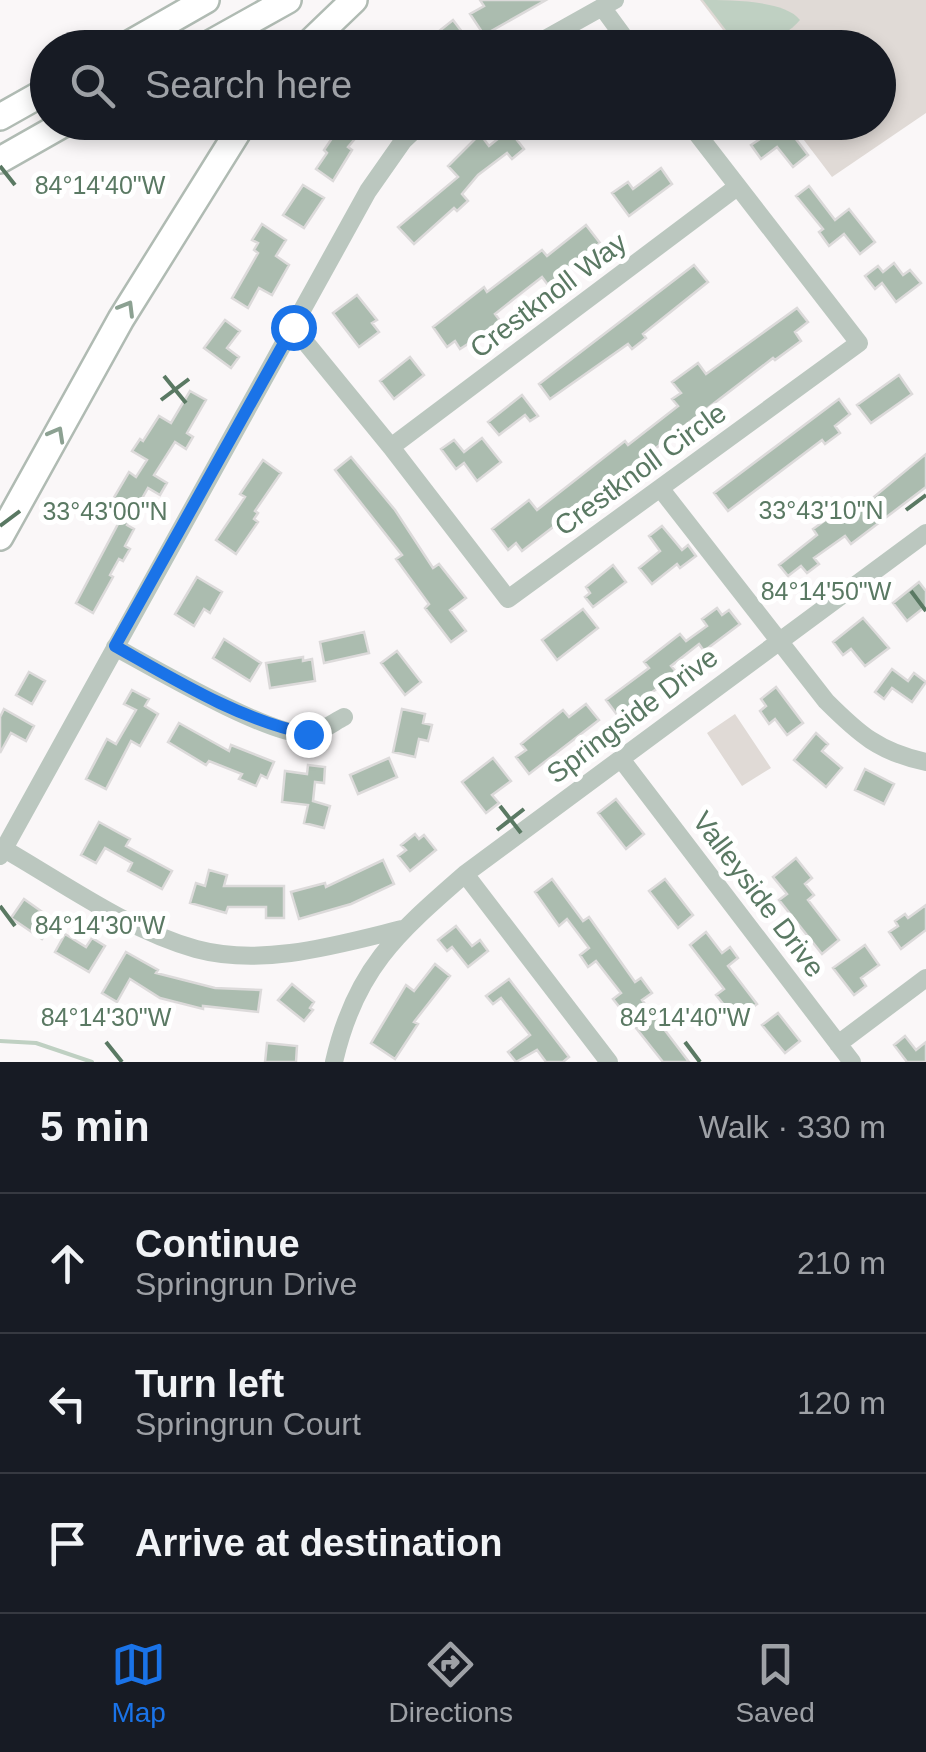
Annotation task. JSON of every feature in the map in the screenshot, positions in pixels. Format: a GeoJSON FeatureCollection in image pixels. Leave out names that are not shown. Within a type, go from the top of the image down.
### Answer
{"type":"FeatureCollection","features":[{"type":"Feature","properties":{"kind":"highway"},"geometry":{"type":"LineString","coordinates":[[154,30],[206,0]]}},
{"type":"Feature","properties":{"kind":"highway"},"geometry":{"type":"LineString","coordinates":[[234,30],[288,0]]}},
{"type":"Feature","properties":{"kind":"highway"},"geometry":{"type":"LineString","coordinates":[[323,30],[354,0]]}},
{"type":"Feature","properties":{"kind":"highway"},"geometry":{"type":"LineString","coordinates":[[0,117],[30,100]]}},
{"type":"Feature","properties":{"kind":"highway"},"geometry":{"type":"LineString","coordinates":[[0,160],[35,140]]}},
{"type":"Feature","properties":{"kind":"highway"},"geometry":{"type":"LineString","coordinates":[[0,537],[121,318],[233,140]]}},
{"type":"Feature","properties":{"kind":"street"},"geometry":{"type":"LineString","coordinates":[[561,30],[608,3],[622,30]]}},
{"type":"Feature","properties":{"kind":"street"},"geometry":{"type":"LineString","coordinates":[[402,929],[289,952],[245,955],[199,950],[152,934],[2,852],[368,191],[403,140]]}},
{"type":"Feature","properties":{"kind":"street","name":"Crestknoll Circle"},"geometry":{"type":"LineString","coordinates":[[293,327],[508,599],[859,343],[701,140]]}},
{"type":"Feature","properties":{"kind":"street","name":"Crestknoll Way"},"geometry":{"type":"LineString","coordinates":[[391,447],[737,188]]}},
{"type":"Feature","properties":{"kind":"street"},"geometry":{"type":"LineString","coordinates":[[0,517],[31,482]]}},
{"type":"Feature","properties":{"kind":"street"},"geometry":{"type":"LineString","coordinates":[[660,488],[826,701],[856,731],[895,755],[926,762]]}},
{"type":"Feature","properties":{"kind":"street","name":"Springside Drive"},"geometry":{"type":"LineString","coordinates":[[334,1062],[351,1006],[364,980],[402,929],[464,874],[926,533]]}},
{"type":"Feature","properties":{"kind":"street"},"geometry":{"type":"LineString","coordinates":[[115,646],[211,700],[285,729],[308,734],[344,718]]}},
{"type":"Feature","properties":{"kind":"street","name":"Valleyside Drive"},"geometry":{"type":"LineString","coordinates":[[621,758],[852,1062]]}},
{"type":"Feature","properties":{"kind":"street"},"geometry":{"type":"LineString","coordinates":[[464,874],[609,1062]]}},
{"type":"Feature","properties":{"kind":"street"},"geometry":{"type":"LineString","coordinates":[[838,1044],[926,978]]}},
{"type":"Feature","properties":{"kind":"shaded area"},"geometry":{"type":"Polygon","coordinates":[[[700,0],[926,0],[926,113],[896,133],[896,30],[723,30],[700,0]]]}},
{"type":"Feature","properties":{"kind":"shaded area"},"geometry":{"type":"Polygon","coordinates":[[[703,0],[770,5],[793,13],[800,20],[789,30],[726,30],[703,0]]]}},
{"type":"Feature","properties":{"kind":"shaded area"},"geometry":{"type":"Polygon","coordinates":[[[804,140],[886,140],[832,177],[804,140]]]}},
{"type":"Feature","properties":{"kind":"shaded area"},"geometry":{"type":"Polygon","coordinates":[[[735,714],[771,768],[742,786],[707,733],[735,714]]]}},
{"type":"Feature","properties":{"kind":"building"},"geometry":{"type":"Polygon","coordinates":[[[480,0],[546,0],[493,30],[481,30],[470,14],[484,6],[480,0]]]}},
{"type":"Feature","properties":{"kind":"building"},"geometry":{"type":"Polygon","coordinates":[[[453,20],[461,30],[440,30],[453,20]]]}},
{"type":"Feature","properties":{"kind":"building"},"geometry":{"type":"Polygon","coordinates":[[[331,140],[354,140],[333,181],[316,169],[327,153],[324,150],[331,140]]]}},
{"type":"Feature","properties":{"kind":"building"},"geometry":{"type":"Polygon","coordinates":[[[474,140],[484,140],[489,146],[496,140],[517,140],[524,149],[512,159],[507,153],[478,175],[462,194],[468,201],[457,211],[454,208],[414,244],[398,227],[458,177],[448,166],[474,140]]]}},
{"type":"Feature","properties":{"kind":"building"},"geometry":{"type":"Polygon","coordinates":[[[758,140],[797,140],[808,155],[793,167],[777,147],[761,159],[751,145],[758,140]]]}},
{"type":"Feature","properties":{"kind":"building"},"geometry":{"type":"Polygon","coordinates":[[[661,168],[672,184],[629,216],[612,193],[628,182],[633,189],[661,168]]]}},
{"type":"Feature","properties":{"kind":"building"},"geometry":{"type":"Polygon","coordinates":[[[303,185],[324,198],[304,228],[283,215],[303,185]]]}},
{"type":"Feature","properties":{"kind":"building"},"geometry":{"type":"Polygon","coordinates":[[[809,186],[835,220],[849,209],[875,242],[860,254],[844,234],[829,246],[819,232],[823,229],[796,196],[809,186]]]}},
{"type":"Feature","properties":{"kind":"building"},"geometry":{"type":"Polygon","coordinates":[[[262,224],[286,240],[276,256],[289,265],[272,295],[259,288],[248,308],[232,298],[258,253],[254,250],[258,243],[252,240],[262,224]]]}},
{"type":"Feature","properties":{"kind":"building"},"geometry":{"type":"Polygon","coordinates":[[[586,225],[600,243],[548,285],[542,277],[515,298],[495,314],[501,322],[488,331],[460,349],[455,341],[447,347],[433,327],[484,287],[487,292],[542,250],[547,256],[586,225]]]}},
{"type":"Feature","properties":{"kind":"building"},"geometry":{"type":"Polygon","coordinates":[[[894,263],[903,275],[910,270],[921,283],[896,302],[882,283],[875,289],[865,276],[878,266],[883,272],[894,263]]]}},
{"type":"Feature","properties":{"kind":"building"},"geometry":{"type":"Polygon","coordinates":[[[694,265],[708,282],[643,334],[646,338],[632,349],[628,344],[550,399],[539,384],[694,265]]]}},
{"type":"Feature","properties":{"kind":"building"},"geometry":{"type":"Polygon","coordinates":[[[357,295],[377,320],[372,323],[379,332],[359,347],[333,313],[357,295]]]}},
{"type":"Feature","properties":{"kind":"building"},"geometry":{"type":"Polygon","coordinates":[[[797,308],[808,322],[795,332],[801,341],[773,358],[522,551],[516,543],[508,550],[492,529],[529,500],[537,510],[625,441],[628,445],[678,406],[672,399],[681,393],[672,382],[698,363],[706,374],[797,308]]]}},
{"type":"Feature","properties":{"kind":"building"},"geometry":{"type":"Polygon","coordinates":[[[225,320],[240,331],[227,348],[239,357],[231,368],[204,348],[225,320]]]}},
{"type":"Feature","properties":{"kind":"building"},"geometry":{"type":"Polygon","coordinates":[[[410,357],[424,375],[394,399],[380,381],[410,357]]]}},
{"type":"Feature","properties":{"kind":"building"},"geometry":{"type":"Polygon","coordinates":[[[899,375],[912,394],[871,423],[857,405],[899,375]]]}},
{"type":"Feature","properties":{"kind":"building"},"geometry":{"type":"Polygon","coordinates":[[[190,391],[206,400],[187,433],[193,437],[186,449],[175,442],[154,475],[167,483],[160,495],[148,488],[127,525],[134,529],[125,546],[130,549],[123,561],[119,559],[93,613],[76,603],[127,507],[113,499],[129,472],[136,477],[147,460],[132,451],[159,416],[171,423],[190,391]]]}},
{"type":"Feature","properties":{"kind":"building"},"geometry":{"type":"Polygon","coordinates":[[[522,395],[538,416],[530,421],[525,415],[499,435],[488,422],[522,395]]]}},
{"type":"Feature","properties":{"kind":"building"},"geometry":{"type":"Polygon","coordinates":[[[839,399],[850,414],[835,426],[840,433],[825,444],[822,440],[728,511],[714,493],[839,399]]]}},
{"type":"Feature","properties":{"kind":"building"},"geometry":{"type":"Polygon","coordinates":[[[482,438],[501,462],[477,481],[464,463],[456,469],[441,449],[454,440],[464,452],[482,438]]]}},
{"type":"Feature","properties":{"kind":"building"},"geometry":{"type":"Polygon","coordinates":[[[926,454],[926,487],[851,544],[845,536],[814,558],[819,564],[807,573],[801,566],[788,576],[779,565],[817,535],[813,529],[838,511],[843,519],[852,515],[926,454]]]}},
{"type":"Feature","properties":{"kind":"building"},"geometry":{"type":"Polygon","coordinates":[[[351,457],[395,510],[433,568],[439,564],[466,598],[450,610],[466,631],[451,642],[396,559],[402,555],[335,470],[351,457]]]}},
{"type":"Feature","properties":{"kind":"building"},"geometry":{"type":"Polygon","coordinates":[[[263,460],[281,473],[255,511],[258,513],[254,519],[258,522],[236,554],[216,540],[245,497],[240,494],[263,460]]]}},
{"type":"Feature","properties":{"kind":"building"},"geometry":{"type":"Polygon","coordinates":[[[662,526],[682,550],[688,545],[696,556],[680,568],[677,564],[652,584],[639,568],[660,551],[649,536],[662,526]]]}},
{"type":"Feature","properties":{"kind":"building"},"geometry":{"type":"Polygon","coordinates":[[[613,565],[626,582],[593,607],[585,597],[590,593],[586,587],[613,565]]]}},
{"type":"Feature","properties":{"kind":"building"},"geometry":{"type":"Polygon","coordinates":[[[197,577],[222,592],[210,613],[204,609],[194,626],[175,614],[197,577]]]}},
{"type":"Feature","properties":{"kind":"building"},"geometry":{"type":"Polygon","coordinates":[[[919,582],[926,591],[926,606],[907,621],[893,603],[919,582]]]}},
{"type":"Feature","properties":{"kind":"building"},"geometry":{"type":"Polygon","coordinates":[[[717,608],[722,615],[729,610],[740,624],[704,651],[699,644],[671,666],[678,674],[618,716],[606,700],[649,668],[644,662],[680,634],[686,641],[707,626],[702,619],[717,608]]]}},
{"type":"Feature","properties":{"kind":"building"},"geometry":{"type":"Polygon","coordinates":[[[583,609],[598,628],[557,660],[542,640],[583,609]]]}},
{"type":"Feature","properties":{"kind":"building"},"geometry":{"type":"Polygon","coordinates":[[[863,618],[889,648],[865,666],[851,649],[843,655],[833,642],[863,618]]]}},
{"type":"Feature","properties":{"kind":"building"},"geometry":{"type":"Polygon","coordinates":[[[364,632],[369,653],[324,663],[320,642],[364,632]]]}},
{"type":"Feature","properties":{"kind":"building"},"geometry":{"type":"Polygon","coordinates":[[[224,639],[261,663],[250,681],[213,658],[224,639]]]}},
{"type":"Feature","properties":{"kind":"building"},"geometry":{"type":"Polygon","coordinates":[[[397,651],[421,682],[405,695],[381,663],[397,651]]]}},
{"type":"Feature","properties":{"kind":"building"},"geometry":{"type":"Polygon","coordinates":[[[303,657],[303,661],[312,659],[315,681],[270,688],[266,663],[303,657]]]}},
{"type":"Feature","properties":{"kind":"building"},"geometry":{"type":"Polygon","coordinates":[[[892,669],[908,681],[914,673],[926,682],[912,702],[892,688],[884,699],[875,692],[892,669]]]}},
{"type":"Feature","properties":{"kind":"building"},"geometry":{"type":"Polygon","coordinates":[[[29,672],[45,681],[32,704],[16,695],[29,672]]]}},
{"type":"Feature","properties":{"kind":"building"},"geometry":{"type":"Polygon","coordinates":[[[776,687],[803,723],[787,735],[775,719],[769,724],[760,711],[766,706],[761,699],[776,687]]]}},
{"type":"Feature","properties":{"kind":"building"},"geometry":{"type":"Polygon","coordinates":[[[132,690],[149,699],[145,706],[158,714],[140,746],[131,741],[106,789],[86,779],[107,739],[116,744],[136,710],[124,704],[132,690]]]}},
{"type":"Feature","properties":{"kind":"building"},"geometry":{"type":"Polygon","coordinates":[[[586,704],[599,720],[529,774],[516,757],[526,750],[521,744],[563,710],[569,717],[586,704]]]}},
{"type":"Feature","properties":{"kind":"building"},"geometry":{"type":"Polygon","coordinates":[[[4,709],[34,726],[26,741],[11,733],[0,753],[0,717],[4,709]]]}},
{"type":"Feature","properties":{"kind":"building"},"geometry":{"type":"Polygon","coordinates":[[[402,709],[425,714],[423,723],[432,725],[428,741],[419,739],[415,757],[393,752],[402,709]]]}},
{"type":"Feature","properties":{"kind":"building"},"geometry":{"type":"Polygon","coordinates":[[[179,723],[229,751],[231,745],[274,762],[267,778],[261,775],[256,786],[239,779],[242,774],[209,761],[206,765],[168,742],[179,723]]]}},
{"type":"Feature","properties":{"kind":"building"},"geometry":{"type":"Polygon","coordinates":[[[816,733],[828,744],[822,751],[842,768],[826,787],[794,760],[816,733]]]}},
{"type":"Feature","properties":{"kind":"building"},"geometry":{"type":"Polygon","coordinates":[[[389,758],[397,777],[358,794],[350,775],[389,758]]]}},
{"type":"Feature","properties":{"kind":"building"},"geometry":{"type":"Polygon","coordinates":[[[493,758],[511,781],[492,795],[499,803],[486,813],[462,782],[493,758]]]}},
{"type":"Feature","properties":{"kind":"building"},"geometry":{"type":"Polygon","coordinates":[[[308,765],[325,767],[324,783],[315,782],[313,801],[330,806],[324,828],[304,823],[308,805],[282,802],[285,771],[307,774],[308,765]]]}},
{"type":"Feature","properties":{"kind":"building"},"geometry":{"type":"Polygon","coordinates":[[[865,769],[894,784],[884,804],[855,790],[865,769]]]}},
{"type":"Feature","properties":{"kind":"building"},"geometry":{"type":"Polygon","coordinates":[[[616,799],[644,834],[626,849],[598,813],[616,799]]]}},
{"type":"Feature","properties":{"kind":"building"},"geometry":{"type":"Polygon","coordinates":[[[99,822],[130,839],[126,846],[172,871],[162,889],[128,871],[132,863],[105,848],[96,863],[81,855],[99,822]]]}},
{"type":"Feature","properties":{"kind":"building"},"geometry":{"type":"Polygon","coordinates":[[[415,834],[419,839],[424,835],[436,850],[410,871],[398,856],[406,850],[401,845],[415,834]]]}},
{"type":"Feature","properties":{"kind":"building"},"geometry":{"type":"Polygon","coordinates":[[[796,858],[812,878],[805,884],[814,895],[808,900],[839,940],[822,954],[779,900],[787,894],[773,877],[796,858]]]}},
{"type":"Feature","properties":{"kind":"building"},"geometry":{"type":"Polygon","coordinates":[[[383,860],[394,884],[351,904],[299,919],[291,892],[325,883],[326,887],[383,860]]]}},
{"type":"Feature","properties":{"kind":"building"},"geometry":{"type":"Polygon","coordinates":[[[209,870],[227,875],[224,886],[284,886],[284,918],[266,918],[266,907],[228,907],[226,913],[190,903],[196,883],[205,886],[209,870]]]}},
{"type":"Feature","properties":{"kind":"building"},"geometry":{"type":"Polygon","coordinates":[[[552,879],[583,921],[589,917],[635,982],[641,978],[652,993],[642,1000],[689,1062],[663,1062],[613,999],[621,993],[596,961],[588,967],[580,955],[589,948],[567,919],[559,926],[535,892],[552,879]]]}},
{"type":"Feature","properties":{"kind":"building"},"geometry":{"type":"Polygon","coordinates":[[[665,879],[693,915],[678,928],[649,891],[665,879]]]}},
{"type":"Feature","properties":{"kind":"building"},"geometry":{"type":"Polygon","coordinates":[[[24,899],[55,921],[42,939],[11,918],[24,899]]]}},
{"type":"Feature","properties":{"kind":"building"},"geometry":{"type":"Polygon","coordinates":[[[926,905],[926,930],[901,949],[889,932],[898,926],[895,921],[905,914],[908,918],[926,905]]]}},
{"type":"Feature","properties":{"kind":"building"},"geometry":{"type":"Polygon","coordinates":[[[456,926],[472,946],[480,940],[488,951],[468,967],[452,947],[447,951],[438,940],[456,926]]]}},
{"type":"Feature","properties":{"kind":"building"},"geometry":{"type":"Polygon","coordinates":[[[706,932],[722,953],[730,947],[738,958],[728,966],[757,1004],[736,1020],[716,995],[724,989],[690,945],[706,932]]]}},
{"type":"Feature","properties":{"kind":"building"},"geometry":{"type":"Polygon","coordinates":[[[65,934],[86,947],[92,938],[105,946],[89,972],[55,952],[65,934]]]}},
{"type":"Feature","properties":{"kind":"building"},"geometry":{"type":"Polygon","coordinates":[[[865,945],[879,965],[861,978],[866,986],[854,995],[833,968],[865,945]]]}},
{"type":"Feature","properties":{"kind":"building"},"geometry":{"type":"Polygon","coordinates":[[[126,952],[158,970],[156,973],[215,988],[261,990],[258,1012],[203,1009],[160,998],[130,979],[117,1002],[102,993],[126,952]]]}},
{"type":"Feature","properties":{"kind":"building"},"geometry":{"type":"Polygon","coordinates":[[[435,964],[450,976],[414,1022],[418,1024],[395,1059],[371,1043],[406,985],[414,991],[435,964]]]}},
{"type":"Feature","properties":{"kind":"building"},"geometry":{"type":"Polygon","coordinates":[[[509,979],[569,1057],[563,1062],[546,1062],[537,1050],[516,1062],[508,1052],[530,1035],[501,998],[493,1004],[486,996],[509,979]]]}},
{"type":"Feature","properties":{"kind":"building"},"geometry":{"type":"Polygon","coordinates":[[[292,984],[314,1002],[304,1021],[278,1000],[292,984]]]}},
{"type":"Feature","properties":{"kind":"building"},"geometry":{"type":"Polygon","coordinates":[[[778,1013],[800,1041],[785,1053],[762,1025],[778,1013]]]}},
{"type":"Feature","properties":{"kind":"building"},"geometry":{"type":"Polygon","coordinates":[[[905,1036],[916,1050],[926,1042],[926,1062],[907,1062],[894,1045],[905,1036]]]}},
{"type":"Feature","properties":{"kind":"building"},"geometry":{"type":"Polygon","coordinates":[[[267,1043],[297,1046],[296,1062],[265,1062],[267,1043]]]}},
{"type":"Feature","properties":{"kind":"waterway"},"geometry":{"type":"LineString","coordinates":[[0,1041],[36,1043],[92,1062]]}},
{"type":"Feature","properties":{"kind":"route"},"geometry":{"type":"LineString","coordinates":[[293,327],[115,646],[211,700],[308,734]]}}]}
